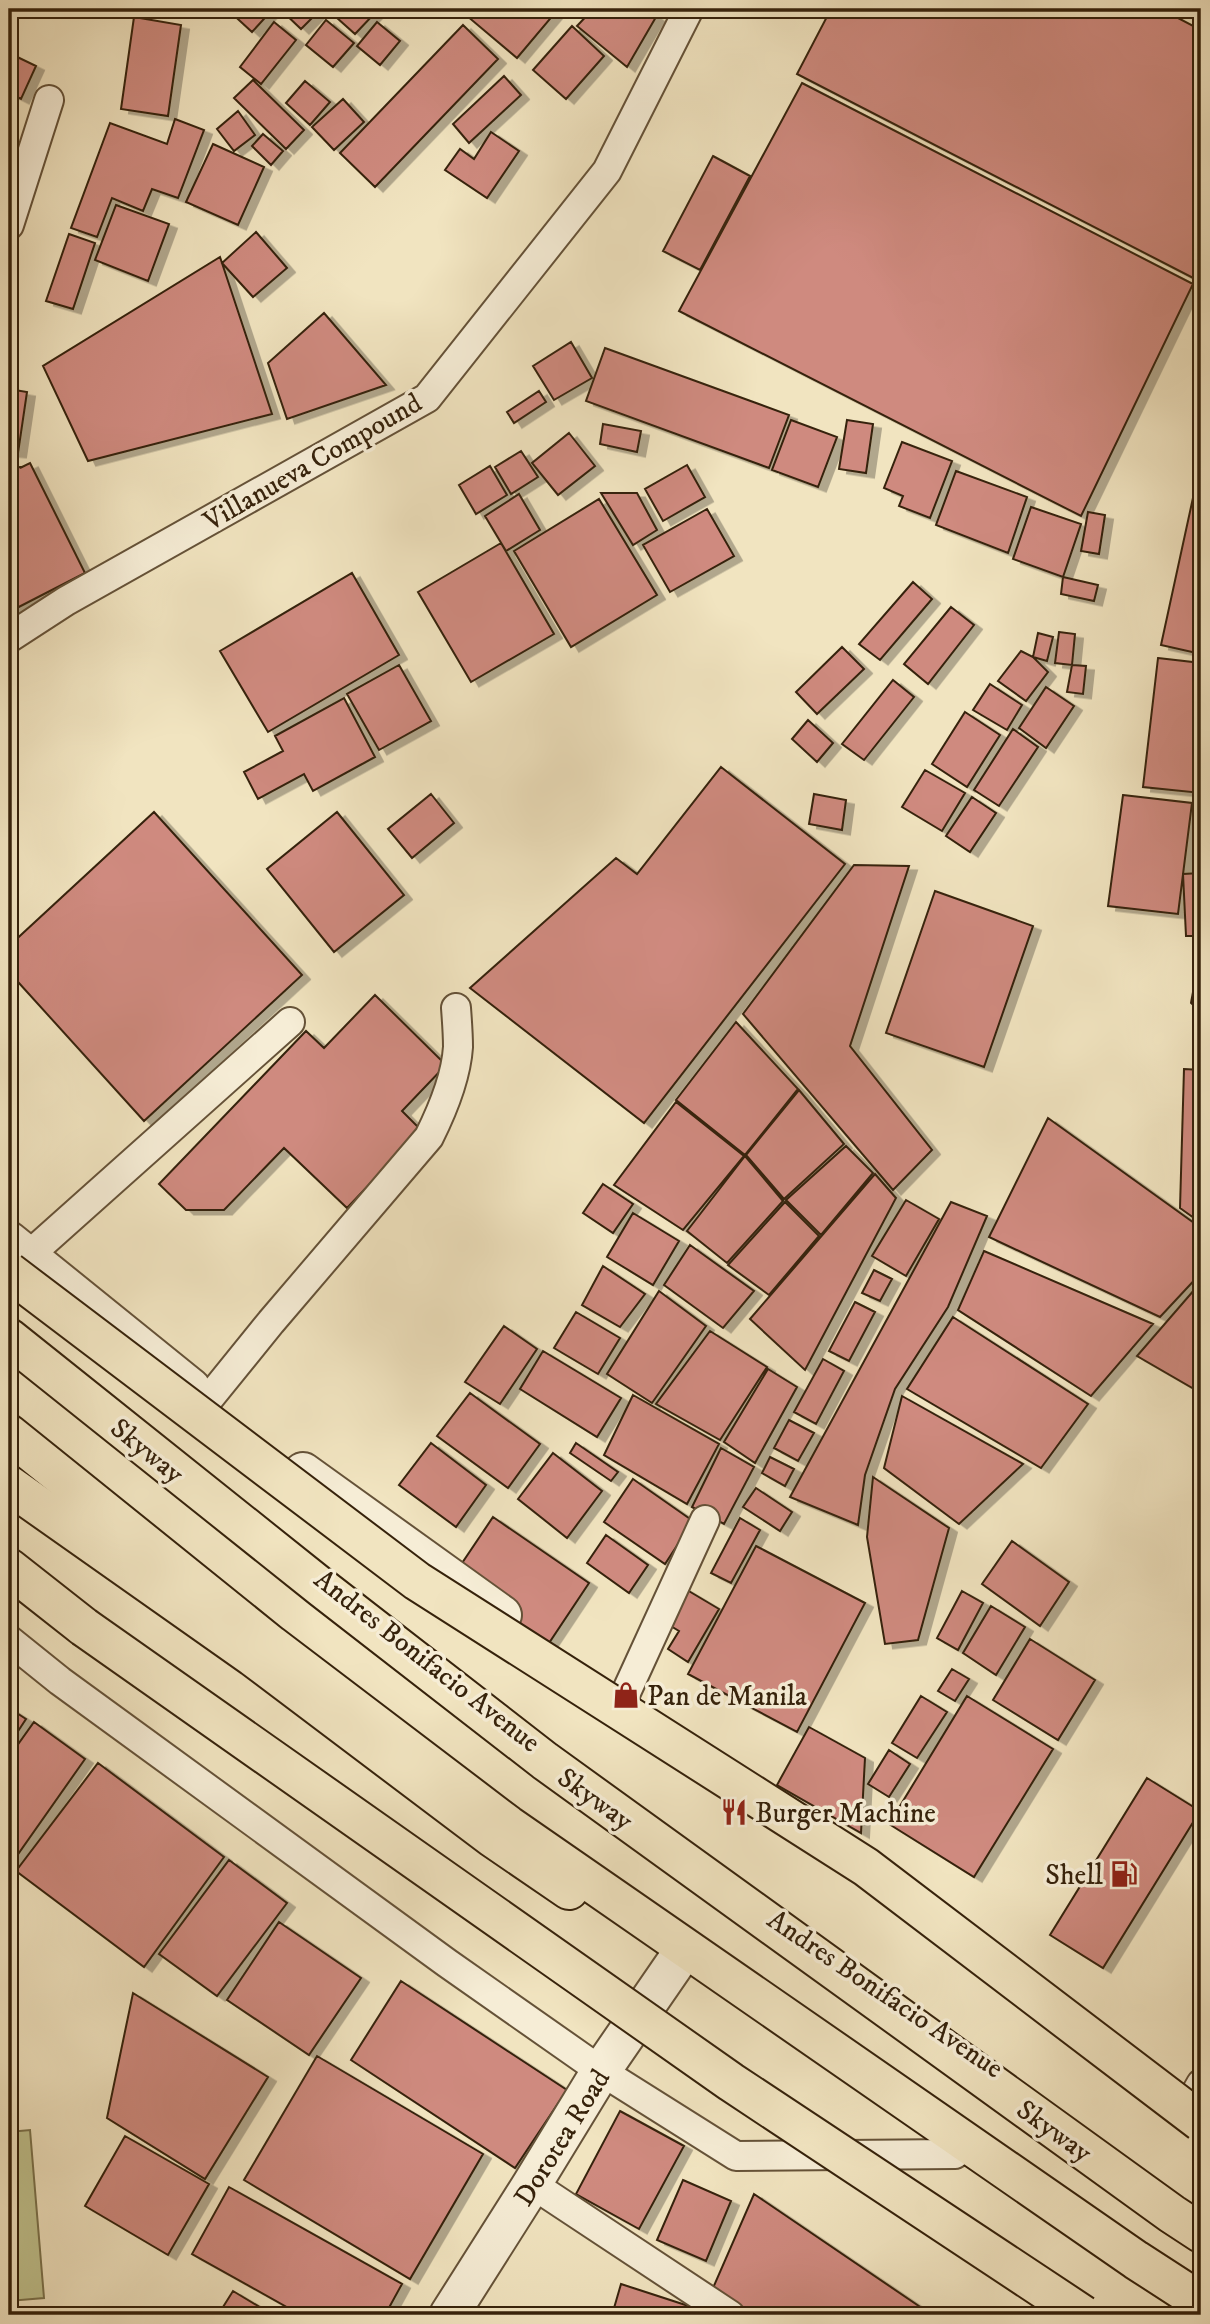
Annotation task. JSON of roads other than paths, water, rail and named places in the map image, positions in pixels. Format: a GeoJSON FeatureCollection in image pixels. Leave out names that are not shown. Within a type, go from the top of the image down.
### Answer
{"type":"FeatureCollection","features":[{"type":"Feature","properties":{"kind":"main road"},"geometry":{"type":"LineString","coordinates":[[15,1256],[418,1581],[866,1867],[1198,2108]]}},
{"type":"Feature","properties":{"kind":"main road","name":"Andres Bonifacio Avenue"},"geometry":{"type":"LineString","coordinates":[[9,1330],[376,1622],[731,1891],[930,2017],[1201,2216]]}},
{"type":"Feature","properties":{"kind":"main road","name":"Skyway"},"geometry":{"type":"LineString","coordinates":[[9,1338],[322,1588],[545,1761],[1201,2233]]}},
{"type":"Feature","properties":{"kind":"main road"},"geometry":{"type":"LineString","coordinates":[[9,1434],[271,1645],[508,1825],[1136,2260],[1201,2302]]}},
{"type":"Feature","properties":{"kind":"main road"},"geometry":{"type":"LineString","coordinates":[[9,1485],[253,1657],[493,1838],[1192,2315]]}},
{"type":"Feature","properties":{"kind":"main road"},"geometry":{"type":"LineString","coordinates":[[9,1568],[84,1627],[731,2082],[1083,2315]]}},
{"type":"Feature","properties":{"kind":"street"},"geometry":{"type":"LineString","coordinates":[[15,1256],[427,1563],[769,1800],[1198,2108]]}},
{"type":"Feature","properties":{"kind":"street","name":"Dorotea Road"},"geometry":{"type":"LineString","coordinates":[[449,2315],[601,2071],[676,1962]]}},
{"type":"Feature","properties":{"kind":"lane","name":"Villanueva Compound"},"geometry":{"type":"LineString","coordinates":[[9,638],[66,601],[427,398],[607,171],[689,9]]}},
{"type":"Feature","properties":{"kind":"lane"},"geometry":{"type":"LineString","coordinates":[[9,225],[49,100]]}},
{"type":"Feature","properties":{"kind":"lane"},"geometry":{"type":"LineString","coordinates":[[207,1401],[429,1137],[444,1107],[453,1073],[458,1048],[456,1008]]}},
{"type":"Feature","properties":{"kind":"lane"},"geometry":{"type":"LineString","coordinates":[[15,1256],[290,1022]]}},
{"type":"Feature","properties":{"kind":"lane"},"geometry":{"type":"LineString","coordinates":[[623,1699],[705,1520]]}},
{"type":"Feature","properties":{"kind":"lane"},"geometry":{"type":"LineString","coordinates":[[9,1640],[71,1689],[447,1963],[601,2071],[736,2156],[955,2154]]}},
{"type":"Feature","properties":{"kind":"lane"},"geometry":{"type":"LineString","coordinates":[[532,2184],[730,2315]]}},
{"type":"Feature","properties":{"kind":"place","name":"Pan de Manila"},"geometry":{"type":"Point","coordinates":[626,1695]}},
{"type":"Feature","properties":{"kind":"place","name":"Burger Machine"},"geometry":{"type":"Point","coordinates":[734,1812]}},
{"type":"Feature","properties":{"kind":"place","name":"Shell"},"geometry":{"type":"Point","coordinates":[1124,1874]}}]}
